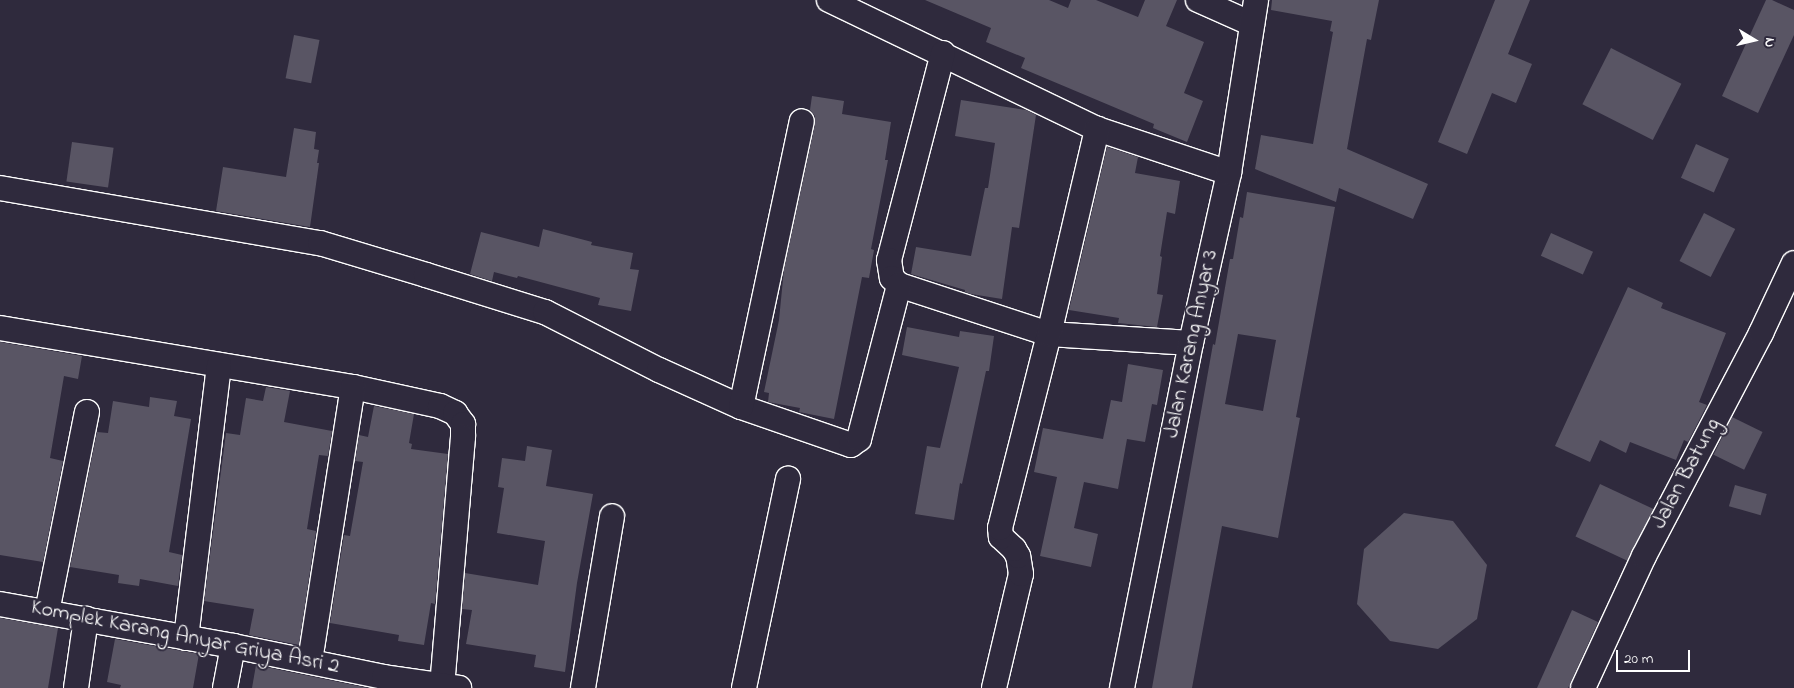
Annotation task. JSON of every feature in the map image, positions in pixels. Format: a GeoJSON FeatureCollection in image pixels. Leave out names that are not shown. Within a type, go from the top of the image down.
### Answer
{"type":"FeatureCollection","features":[{"type":"Feature","properties":{"kind":"street"},"geometry":{"type":"LineString","coordinates":[[829,0],[943,53],[1097,129],[1229,173]]}},
{"type":"Feature","properties":{"kind":"street"},"geometry":{"type":"LineString","coordinates":[[1198,0],[1252,24]]}},
{"type":"Feature","properties":{"kind":"street","name":"Jalan Karang Anyar 3"},"geometry":{"type":"LineString","coordinates":[[1122,688],[1191,342],[1229,173],[1256,0]]}},
{"type":"Feature","properties":{"kind":"street"},"geometry":{"type":"LineString","coordinates":[[943,53],[889,260],[892,278],[899,285],[1049,334],[1191,342]]}},
{"type":"Feature","properties":{"kind":"street"},"geometry":{"type":"LineString","coordinates":[[741,407],[802,121]]}},
{"type":"Feature","properties":{"kind":"street"},"geometry":{"type":"LineString","coordinates":[[994,688],[1021,574],[1018,556],[1014,549],[1001,537],[1000,528],[1049,334],[1097,129]]}},
{"type":"Feature","properties":{"kind":"street"},"geometry":{"type":"LineString","coordinates":[[0,188],[320,243],[545,312],[658,370],[741,407],[851,445],[859,439],[899,285]]}},
{"type":"Feature","properties":{"kind":"street","name":"Jalan Batung"},"geometry":{"type":"LineString","coordinates":[[1583,688],[1644,556],[1761,333],[1788,288],[1794,263]]}},
{"type":"Feature","properties":{"kind":"street"},"geometry":{"type":"LineString","coordinates":[[0,328],[353,387],[450,409],[463,424],[450,686]]}},
{"type":"Feature","properties":{"kind":"street"},"geometry":{"type":"LineString","coordinates":[[186,638],[219,365]]}},
{"type":"Feature","properties":{"kind":"street"},"geometry":{"type":"LineString","coordinates":[[310,661],[353,387]]}},
{"type":"Feature","properties":{"kind":"street"},"geometry":{"type":"LineString","coordinates":[[47,612],[87,412]]}},
{"type":"Feature","properties":{"kind":"street"},"geometry":{"type":"LineString","coordinates":[[744,688],[788,479]]}},
{"type":"Feature","properties":{"kind":"street"},"geometry":{"type":"LineString","coordinates":[[582,688],[612,516]]}},
{"type":"Feature","properties":{"kind":"street","name":"Komplek Karang Anyar Griya Asri 2"},"geometry":{"type":"LineString","coordinates":[[0,604],[310,661],[383,682],[450,686]]}},
{"type":"Feature","properties":{"kind":"street"},"geometry":{"type":"LineString","coordinates":[[76,688],[86,620]]}},
{"type":"Feature","properties":{"kind":"street"},"geometry":{"type":"LineString","coordinates":[[224,688],[233,646]]}},
{"type":"Feature","properties":{"kind":"building"},"geometry":{"type":"Polygon","coordinates":[[[925,0],[1049,0],[1068,8],[1071,0],[1096,0],[1138,17],[1145,0],[1177,0],[1166,26],[1204,42],[1184,93],[1203,101],[1187,142],[1153,128],[1154,124],[1021,68],[1025,58],[986,42],[991,28],[925,0]]]}},
{"type":"Feature","properties":{"kind":"building"},"geometry":{"type":"Polygon","coordinates":[[[1272,0],[1379,0],[1371,40],[1367,39],[1347,149],[1428,184],[1413,219],[1339,188],[1336,202],[1255,169],[1261,135],[1313,144],[1333,32],[1330,31],[1332,21],[1271,10],[1272,0]]]}},
{"type":"Feature","properties":{"kind":"building"},"geometry":{"type":"Polygon","coordinates":[[[1495,0],[1530,0],[1508,54],[1532,64],[1516,103],[1492,93],[1467,154],[1438,142],[1495,0]]]}},
{"type":"Feature","properties":{"kind":"building"},"geometry":{"type":"Polygon","coordinates":[[[1766,0],[1772,0],[1794,10],[1794,35],[1758,113],[1722,96],[1766,0]]]}},
{"type":"Feature","properties":{"kind":"building"},"geometry":{"type":"Polygon","coordinates":[[[294,35],[320,40],[311,83],[286,78],[294,35]]]}},
{"type":"Feature","properties":{"kind":"building"},"geometry":{"type":"Polygon","coordinates":[[[1611,48],[1681,84],[1653,140],[1582,104],[1611,48]]]}},
{"type":"Feature","properties":{"kind":"building"},"geometry":{"type":"Polygon","coordinates":[[[812,96],[844,101],[842,114],[891,122],[885,160],[888,160],[871,249],[874,250],[869,278],[862,277],[834,419],[799,412],[800,408],[768,402],[769,393],[764,392],[779,320],[784,269],[815,124],[815,116],[810,110],[812,96]]]}},
{"type":"Feature","properties":{"kind":"building"},"geometry":{"type":"Polygon","coordinates":[[[961,100],[1026,110],[1036,115],[1019,228],[1012,227],[1002,299],[971,294],[965,292],[965,290],[911,274],[916,247],[971,256],[985,188],[988,188],[995,143],[955,136],[961,100]]]}},
{"type":"Feature","properties":{"kind":"building"},"geometry":{"type":"Polygon","coordinates":[[[294,128],[316,132],[314,149],[319,150],[317,163],[319,163],[310,227],[216,211],[223,167],[286,177],[294,128]]]}},
{"type":"Feature","properties":{"kind":"building"},"geometry":{"type":"Polygon","coordinates":[[[72,142],[114,148],[108,187],[66,182],[72,142]]]}},
{"type":"Feature","properties":{"kind":"building"},"geometry":{"type":"Polygon","coordinates":[[[1696,144],[1729,159],[1714,192],[1681,178],[1696,144]]]}},
{"type":"Feature","properties":{"kind":"building"},"geometry":{"type":"Polygon","coordinates":[[[1107,147],[1138,157],[1135,173],[1180,181],[1175,214],[1167,212],[1160,256],[1162,257],[1157,294],[1163,295],[1157,327],[1118,323],[1119,318],[1069,310],[1107,147]]]}},
{"type":"Feature","properties":{"kind":"building"},"geometry":{"type":"Polygon","coordinates":[[[1247,192],[1335,207],[1296,417],[1300,418],[1278,538],[1222,526],[1192,688],[1152,688],[1213,344],[1215,345],[1230,259],[1233,259],[1240,217],[1243,218],[1247,192]],[[1238,334],[1225,404],[1263,411],[1276,340],[1238,334]]]}},
{"type":"Feature","properties":{"kind":"building"},"geometry":{"type":"Polygon","coordinates":[[[1704,213],[1735,229],[1711,277],[1679,261],[1704,213]]]}},
{"type":"Feature","properties":{"kind":"building"},"geometry":{"type":"Polygon","coordinates":[[[543,229],[592,242],[591,245],[633,253],[630,269],[639,270],[631,311],[598,305],[600,298],[518,276],[517,278],[494,272],[492,281],[470,274],[481,232],[539,247],[543,229]]]}},
{"type":"Feature","properties":{"kind":"building"},"geometry":{"type":"Polygon","coordinates":[[[1551,233],[1593,252],[1583,275],[1541,256],[1551,233]]]}},
{"type":"Feature","properties":{"kind":"building"},"geometry":{"type":"Polygon","coordinates":[[[1628,287],[1663,303],[1661,308],[1726,333],[1699,402],[1707,405],[1688,442],[1684,440],[1676,460],[1630,442],[1626,453],[1600,440],[1590,462],[1555,446],[1628,287]]]}},
{"type":"Feature","properties":{"kind":"building"},"geometry":{"type":"Polygon","coordinates":[[[907,327],[959,337],[960,331],[994,336],[989,371],[986,371],[962,484],[960,483],[954,520],[915,514],[927,446],[940,448],[959,367],[902,355],[907,327]]]}},
{"type":"Feature","properties":{"kind":"building"},"geometry":{"type":"Polygon","coordinates":[[[0,342],[82,356],[78,379],[64,376],[50,458],[63,461],[43,562],[0,555],[0,342]]]}},
{"type":"Feature","properties":{"kind":"building"},"geometry":{"type":"Polygon","coordinates":[[[1128,364],[1163,370],[1157,405],[1152,404],[1145,442],[1127,439],[1118,489],[1084,482],[1074,528],[1098,534],[1091,567],[1040,556],[1057,477],[1034,472],[1043,428],[1103,439],[1111,400],[1122,402],[1128,364]]]}},
{"type":"Feature","properties":{"kind":"building"},"geometry":{"type":"Polygon","coordinates":[[[266,387],[290,391],[284,422],[332,431],[328,456],[319,455],[307,529],[316,531],[299,645],[249,635],[254,609],[204,601],[226,433],[240,435],[246,398],[263,401],[266,387]]]}},
{"type":"Feature","properties":{"kind":"building"},"geometry":{"type":"Polygon","coordinates":[[[150,397],[177,401],[174,416],[191,419],[169,552],[182,555],[178,586],[140,579],[139,586],[118,583],[119,575],[70,567],[97,432],[108,433],[113,401],[149,407],[150,397]]]}},
{"type":"Feature","properties":{"kind":"building"},"geometry":{"type":"Polygon","coordinates":[[[374,406],[414,414],[409,443],[412,444],[411,449],[448,454],[435,604],[431,603],[424,645],[398,641],[399,635],[330,623],[344,535],[350,536],[363,462],[355,461],[359,435],[368,437],[374,406]]]}},
{"type":"Feature","properties":{"kind":"building"},"geometry":{"type":"Polygon","coordinates":[[[1732,417],[1763,432],[1744,470],[1714,455],[1732,417]]]}},
{"type":"Feature","properties":{"kind":"building"},"geometry":{"type":"Polygon","coordinates":[[[527,446],[552,450],[546,486],[593,494],[577,583],[565,672],[534,667],[536,655],[466,644],[472,610],[462,609],[465,573],[538,585],[545,541],[497,533],[504,488],[498,487],[502,458],[525,461],[527,446]]]}},
{"type":"Feature","properties":{"kind":"building"},"geometry":{"type":"Polygon","coordinates":[[[1600,484],[1653,509],[1629,562],[1575,537],[1600,484]]]}},
{"type":"Feature","properties":{"kind":"building"},"geometry":{"type":"Polygon","coordinates":[[[1735,485],[1767,494],[1761,515],[1729,506],[1735,485]]]}},
{"type":"Feature","properties":{"kind":"building"},"geometry":{"type":"Polygon","coordinates":[[[1404,513],[1453,521],[1487,565],[1477,619],[1438,649],[1390,641],[1357,604],[1364,549],[1404,513]]]}},
{"type":"Feature","properties":{"kind":"building"},"geometry":{"type":"Polygon","coordinates":[[[1572,610],[1598,622],[1568,688],[1537,688],[1572,610]]]}},
{"type":"Feature","properties":{"kind":"building"},"geometry":{"type":"Polygon","coordinates":[[[0,618],[58,628],[48,688],[0,688],[0,618]]]}},
{"type":"Feature","properties":{"kind":"building"},"geometry":{"type":"Polygon","coordinates":[[[115,639],[199,654],[193,688],[120,688],[121,685],[107,682],[115,639]]]}},
{"type":"Feature","properties":{"kind":"building"},"geometry":{"type":"Polygon","coordinates":[[[256,665],[368,688],[252,688],[256,665]]]}}]}
